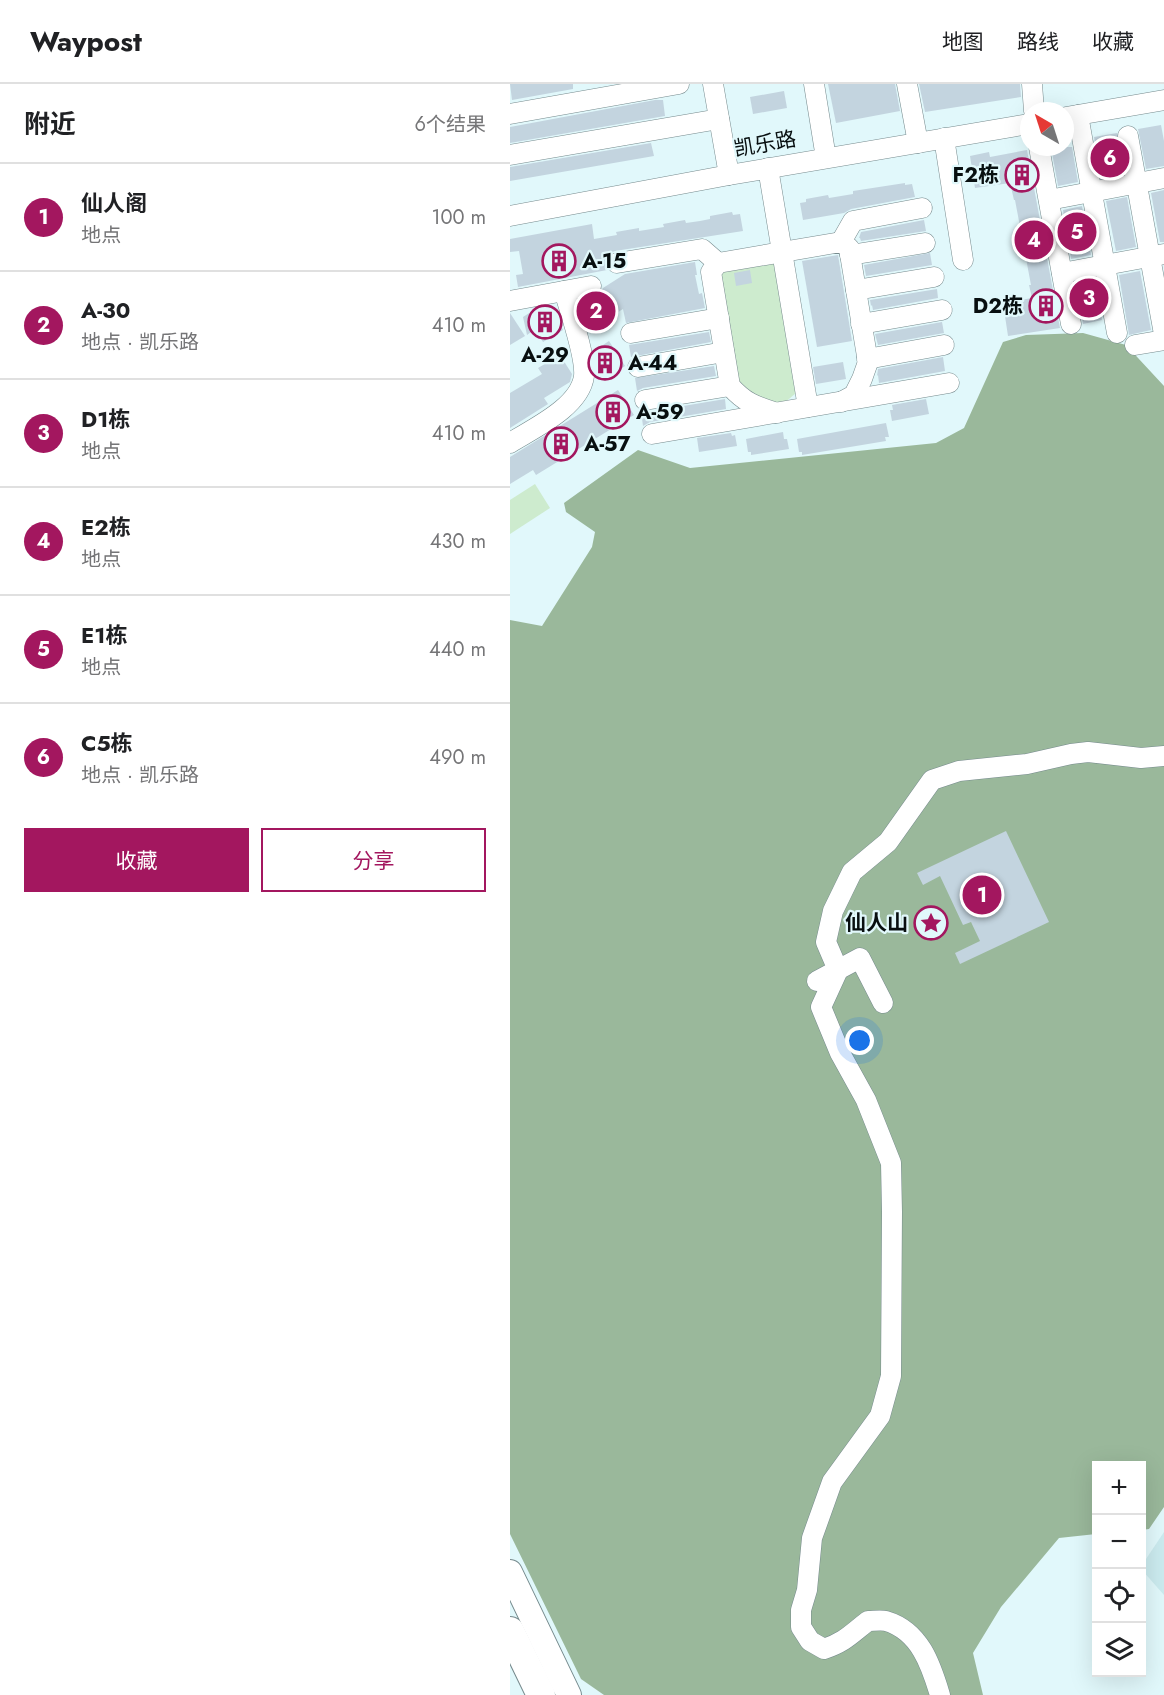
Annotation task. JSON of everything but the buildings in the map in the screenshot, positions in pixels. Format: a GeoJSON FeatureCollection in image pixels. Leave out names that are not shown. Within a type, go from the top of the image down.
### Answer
{"type":"FeatureCollection","features":[{"type":"Feature","properties":{"kind":"highway"},"geometry":{"type":"LineString","coordinates":[[510,1631],[541,1695]]}},
{"type":"Feature","properties":{"kind":"main road"},"geometry":{"type":"LineString","coordinates":[[510,1572],[569,1695]]}},
{"type":"Feature","properties":{"kind":"street"},"geometry":{"type":"LineString","coordinates":[[510,114],[679,84]]}},
{"type":"Feature","properties":{"kind":"street"},"geometry":{"type":"LineString","coordinates":[[713,84],[729,175]]}},
{"type":"Feature","properties":{"kind":"street"},"geometry":{"type":"LineString","coordinates":[[814,84],[826,158]]}},
{"type":"Feature","properties":{"kind":"street"},"geometry":{"type":"LineString","coordinates":[[907,84],[918,143]]}},
{"type":"Feature","properties":{"kind":"street"},"geometry":{"type":"LineString","coordinates":[[1074,115],[1164,100]]}},
{"type":"Feature","properties":{"kind":"street"},"geometry":{"type":"LineString","coordinates":[[510,155],[719,119]]}},
{"type":"Feature","properties":{"kind":"street","name":"凯乐路"},"geometry":{"type":"LineString","coordinates":[[510,216],[768,168],[1020,125]]}},
{"type":"Feature","properties":{"kind":"street"},"geometry":{"type":"LineString","coordinates":[[1074,127],[1092,192],[1117,333]]}},
{"type":"Feature","properties":{"kind":"street"},"geometry":{"type":"LineString","coordinates":[[1128,136],[1137,183],[1157,255],[1164,334]]}},
{"type":"Feature","properties":{"kind":"street"},"geometry":{"type":"LineString","coordinates":[[944,138],[963,260]]}},
{"type":"Feature","properties":{"kind":"street"},"geometry":{"type":"LineString","coordinates":[[1041,156],[1071,324]]}},
{"type":"Feature","properties":{"kind":"street"},"geometry":{"type":"LineString","coordinates":[[768,168],[808,407]]}},
{"type":"Feature","properties":{"kind":"street"},"geometry":{"type":"LineString","coordinates":[[1048,200],[1164,178]]}},
{"type":"Feature","properties":{"kind":"street"},"geometry":{"type":"LineString","coordinates":[[841,402],[854,395],[868,362],[856,290],[846,249],[853,220],[922,208]]}},
{"type":"Feature","properties":{"kind":"street"},"geometry":{"type":"LineString","coordinates":[[777,413],[741,399],[730,386],[711,272],[718,263],[782,252],[925,243]]}},
{"type":"Feature","properties":{"kind":"street"},"geometry":{"type":"LineString","coordinates":[[617,263],[702,249],[718,263]]}},
{"type":"Feature","properties":{"kind":"street"},"geometry":{"type":"LineString","coordinates":[[1062,273],[1157,255]]}},
{"type":"Feature","properties":{"kind":"street"},"geometry":{"type":"LineString","coordinates":[[856,290],[934,277]]}},
{"type":"Feature","properties":{"kind":"street"},"geometry":{"type":"LineString","coordinates":[[510,301],[591,286]]}},
{"type":"Feature","properties":{"kind":"street"},"geometry":{"type":"LineString","coordinates":[[510,443],[555,415],[576,396],[582,385],[584,366],[564,291]]}},
{"type":"Feature","properties":{"kind":"street"},"geometry":{"type":"LineString","coordinates":[[861,324],[942,310]]}},
{"type":"Feature","properties":{"kind":"street"},"geometry":{"type":"LineString","coordinates":[[631,333],[719,318]]}},
{"type":"Feature","properties":{"kind":"street"},"geometry":{"type":"LineString","coordinates":[[1135,345],[1164,340]]}},
{"type":"Feature","properties":{"kind":"street"},"geometry":{"type":"LineString","coordinates":[[867,359],[944,345]]}},
{"type":"Feature","properties":{"kind":"street"},"geometry":{"type":"LineString","coordinates":[[638,367],[724,352]]}},
{"type":"Feature","properties":{"kind":"street"},"geometry":{"type":"LineString","coordinates":[[652,434],[949,383]]}},
{"type":"Feature","properties":{"kind":"street"},"geometry":{"type":"LineString","coordinates":[[645,400],[730,386]]}},
{"type":"Feature","properties":{"kind":"street"},"geometry":{"type":"LineString","coordinates":[[940,1695],[931,1666],[921,1648],[912,1636],[886,1621],[868,1621],[849,1638],[824,1648],[810,1641],[801,1627],[801,1610],[807,1590],[812,1538],[832,1482],[880,1416],[891,1376],[891,1163],[866,1100],[840,1053],[821,1007],[838,970],[826,942],[833,911],[852,872],[888,842],[932,780],[959,771],[1027,764],[1088,752],[1141,758],[1164,756]]}},
{"type":"Feature","properties":{"kind":"street"},"geometry":{"type":"LineString","coordinates":[[817,981],[860,958],[883,1003]]}},
{"type":"Feature","properties":{"kind":"shaded area"},"geometry":{"type":"Polygon","coordinates":[[[1164,1532],[1164,1595],[1146,1575],[1146,1559],[1164,1532]]]}},
{"type":"Feature","properties":{"kind":"green space"},"geometry":{"type":"Polygon","coordinates":[[[776,260],[796,393],[782,405],[761,401],[734,380],[716,269],[776,260]]]}},
{"type":"Feature","properties":{"kind":"green space"},"geometry":{"type":"Polygon","coordinates":[[[1083,333],[1126,345],[1164,386],[1164,1507],[1149,1529],[1146,1529],[1146,1461],[1092,1461],[1092,1534],[1059,1538],[1001,1607],[973,1653],[983,1695],[604,1695],[581,1679],[510,1534],[510,620],[542,626],[592,547],[595,532],[566,512],[564,503],[638,450],[690,468],[936,443],[964,428],[1003,342],[1026,335],[1083,333]]]}},
{"type":"Feature","properties":{"kind":"green space"},"geometry":{"type":"Polygon","coordinates":[[[535,484],[550,508],[510,534],[510,500],[535,484]]]}},
{"type":"Feature","properties":{"kind":"place","name":"C5栋"},"geometry":{"type":"Point","coordinates":[1110,158]}},
{"type":"Feature","properties":{"kind":"place","name":"F2栋"},"geometry":{"type":"Point","coordinates":[1022,175]}},
{"type":"Feature","properties":{"kind":"place","name":"E1栋"},"geometry":{"type":"Point","coordinates":[1077,232]}},
{"type":"Feature","properties":{"kind":"place","name":"E2栋"},"geometry":{"type":"Point","coordinates":[1034,240]}},
{"type":"Feature","properties":{"kind":"place","name":"A-15"},"geometry":{"type":"Point","coordinates":[559,261]}},
{"type":"Feature","properties":{"kind":"place","name":"D1栋"},"geometry":{"type":"Point","coordinates":[1089,298]}},
{"type":"Feature","properties":{"kind":"place","name":"D2栋"},"geometry":{"type":"Point","coordinates":[1046,306]}},
{"type":"Feature","properties":{"kind":"place","name":"A-30"},"geometry":{"type":"Point","coordinates":[596,311]}},
{"type":"Feature","properties":{"kind":"place","name":"A-29"},"geometry":{"type":"Point","coordinates":[545,322]}},
{"type":"Feature","properties":{"kind":"place","name":"A-44"},"geometry":{"type":"Point","coordinates":[605,363]}},
{"type":"Feature","properties":{"kind":"place","name":"A-59"},"geometry":{"type":"Point","coordinates":[613,412]}},
{"type":"Feature","properties":{"kind":"place","name":"A-57"},"geometry":{"type":"Point","coordinates":[561,444]}},
{"type":"Feature","properties":{"kind":"place","name":"仙人阁"},"geometry":{"type":"Point","coordinates":[982,895]}},
{"type":"Feature","properties":{"kind":"place","name":"仙人山"},"geometry":{"type":"Point","coordinates":[931,923]}}]}
